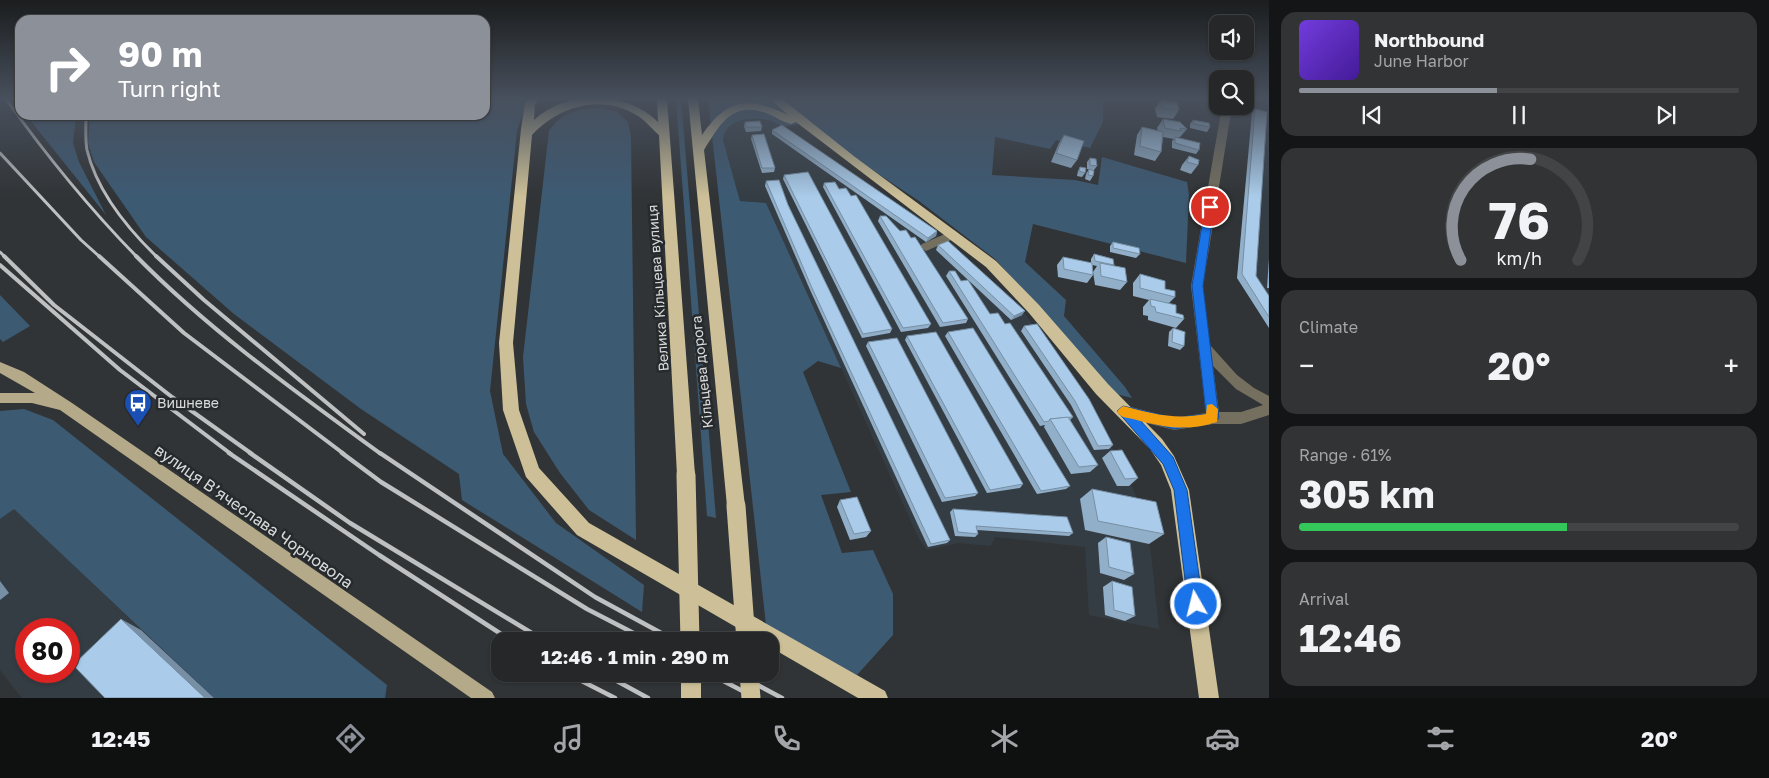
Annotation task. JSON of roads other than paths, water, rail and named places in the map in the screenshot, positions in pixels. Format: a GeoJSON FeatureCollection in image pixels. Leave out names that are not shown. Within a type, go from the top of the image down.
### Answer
{"type":"FeatureCollection","features":[{"type":"Feature","properties":{"kind":"highway"},"geometry":{"type":"LineString","coordinates":[[529,132],[527,134],[506,343],[511,410],[532,472],[584,529],[878,698]]}},
{"type":"Feature","properties":{"kind":"highway"},"geometry":{"type":"LineString","coordinates":[[661,132],[665,135]]}},
{"type":"Feature","properties":{"kind":"highway","name":"Велика Кільцева вулиця"},"geometry":{"type":"LineString","coordinates":[[665,132],[686,475],[690,632]]}},
{"type":"Feature","properties":{"kind":"highway","name":"Кільцева дорога"},"geometry":{"type":"LineString","coordinates":[[696,132],[736,506],[745,632]]}},
{"type":"Feature","properties":{"kind":"highway"},"geometry":{"type":"LineString","coordinates":[[698,151],[711,132]]}},
{"type":"Feature","properties":{"kind":"highway"},"geometry":{"type":"LineString","coordinates":[[806,132],[851,160]]}},
{"type":"Feature","properties":{"kind":"highway"},"geometry":{"type":"LineString","coordinates":[[816,132],[851,160],[954,234],[990,264],[1034,309],[1123,411],[1156,444],[1168,461],[1180,490],[1209,698]]}},
{"type":"Feature","properties":{"kind":"highway"},"geometry":{"type":"LineString","coordinates":[[691,682],[692,698]]}},
{"type":"Feature","properties":{"kind":"highway"},"geometry":{"type":"LineString","coordinates":[[750,682],[751,698]]}},
{"type":"Feature","properties":{"kind":"main road","name":"вулиця Вʼячеслава Чорновола"},"geometry":{"type":"LineString","coordinates":[[0,367],[19,376],[68,407],[486,698]]}},
{"type":"Feature","properties":{"kind":"main road"},"geometry":{"type":"LineString","coordinates":[[0,398],[32,398],[68,407]]}},
{"type":"Feature","properties":{"kind":"street"},"geometry":{"type":"LineString","coordinates":[[1213,418],[1197,286],[1223,132]]}},
{"type":"Feature","properties":{"kind":"street"},"geometry":{"type":"LineString","coordinates":[[926,248],[954,234]]}},
{"type":"Feature","properties":{"kind":"street"},"geometry":{"type":"LineString","coordinates":[[1204,346],[1238,384],[1269,402]]}},
{"type":"Feature","properties":{"kind":"street"},"geometry":{"type":"LineString","coordinates":[[1123,411],[1174,424],[1213,418],[1241,418],[1269,409]]}},
{"type":"Feature","properties":{"kind":"railway"},"geometry":{"type":"LineString","coordinates":[[31,132],[68,181],[137,257]]}},
{"type":"Feature","properties":{"kind":"railway"},"geometry":{"type":"LineString","coordinates":[[86,132],[87,150],[98,180],[106,195],[124,221],[156,256]]}},
{"type":"Feature","properties":{"kind":"railway"},"geometry":{"type":"LineString","coordinates":[[0,153],[81,240],[100,257]]}},
{"type":"Feature","properties":{"kind":"railway"},"geometry":{"type":"LineString","coordinates":[[0,252],[4,256]]}},
{"type":"Feature","properties":{"kind":"railway"},"geometry":{"type":"LineString","coordinates":[[4,256],[54,305],[172,397],[252,454]]}},
{"type":"Feature","properties":{"kind":"railway"},"geometry":{"type":"LineString","coordinates":[[99,256],[184,333],[344,454]]}},
{"type":"Feature","properties":{"kind":"railway"},"geometry":{"type":"LineString","coordinates":[[156,256],[204,300],[364,434]]}},
{"type":"Feature","properties":{"kind":"railway"},"geometry":{"type":"LineString","coordinates":[[137,257],[194,310],[254,360],[381,454]]}},
{"type":"Feature","properties":{"kind":"railway"},"geometry":{"type":"LineString","coordinates":[[0,265],[120,370],[231,454]]}},
{"type":"Feature","properties":{"kind":"railway"},"geometry":{"type":"LineString","coordinates":[[229,453],[379,555],[498,632]]}},
{"type":"Feature","properties":{"kind":"railway"},"geometry":{"type":"LineString","coordinates":[[250,453],[350,523],[530,632]]}},
{"type":"Feature","properties":{"kind":"railway"},"geometry":{"type":"LineString","coordinates":[[342,453],[381,482],[587,609],[632,632]]}},
{"type":"Feature","properties":{"kind":"railway"},"geometry":{"type":"LineString","coordinates":[[380,453],[595,597],[659,632]]}},
{"type":"Feature","properties":{"kind":"railway"},"geometry":{"type":"LineString","coordinates":[[584,682],[615,698]]}},
{"type":"Feature","properties":{"kind":"railway"},"geometry":{"type":"LineString","coordinates":[[619,682],[648,698]]}},
{"type":"Feature","properties":{"kind":"railway"},"geometry":{"type":"LineString","coordinates":[[725,682],[756,698]]}},
{"type":"Feature","properties":{"kind":"railway"},"geometry":{"type":"LineString","coordinates":[[752,682],[782,698]]}},
{"type":"Feature","properties":{"kind":"place","name":"Вишневе"},"geometry":{"type":"Point","coordinates":[138,427]}}]}
